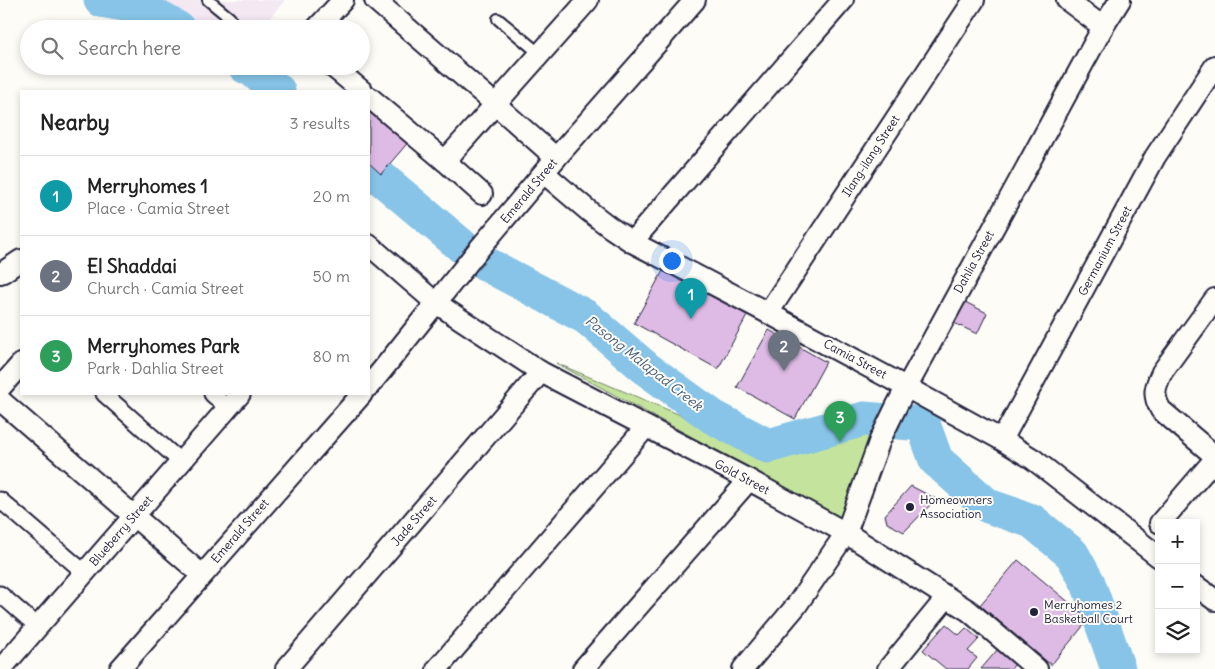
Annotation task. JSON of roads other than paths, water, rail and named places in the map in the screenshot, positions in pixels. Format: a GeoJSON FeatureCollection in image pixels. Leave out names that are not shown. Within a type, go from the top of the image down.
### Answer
{"type":"FeatureCollection","features":[{"type":"Feature","properties":{"kind":"street"},"geometry":{"type":"LineString","coordinates":[[324,20],[343,0]]}},
{"type":"Feature","properties":{"kind":"street","name":"Camia Street"},"geometry":{"type":"LineString","coordinates":[[374,0],[495,104],[590,212],[611,228],[632,242],[768,313],[1002,440],[1033,459],[1155,554]]}},
{"type":"Feature","properties":{"kind":"street"},"geometry":{"type":"LineString","coordinates":[[445,161],[587,0]]}},
{"type":"Feature","properties":{"kind":"street","name":"Emerald Street"},"geometry":{"type":"LineString","coordinates":[[370,385],[383,369],[428,297],[467,265],[550,166],[695,0]]}},
{"type":"Feature","properties":{"kind":"street"},"geometry":{"type":"LineString","coordinates":[[632,242],[843,0]]}},
{"type":"Feature","properties":{"kind":"street","name":"Ilang-ilang Street"},"geometry":{"type":"LineString","coordinates":[[768,313],[974,0]]}},
{"type":"Feature","properties":{"kind":"street"},"geometry":{"type":"LineString","coordinates":[[1067,0],[1103,27]]}},
{"type":"Feature","properties":{"kind":"street","name":"Dahlia Street"},"geometry":{"type":"LineString","coordinates":[[743,669],[796,606],[846,533],[880,440],[906,387],[1103,27],[1120,0]]}},
{"type":"Feature","properties":{"kind":"street","name":"Germanium Street"},"geometry":{"type":"LineString","coordinates":[[1002,440],[1156,157],[1215,66]]}},
{"type":"Feature","properties":{"kind":"street"},"geometry":{"type":"LineString","coordinates":[[343,75],[361,90]]}},
{"type":"Feature","properties":{"kind":"street"},"geometry":{"type":"LineString","coordinates":[[370,98],[482,194]]}},
{"type":"Feature","properties":{"kind":"street","name":"Gold Street"},"geometry":{"type":"LineString","coordinates":[[370,246],[428,297],[541,372],[749,480],[846,533],[969,611],[1034,668]]}},
{"type":"Feature","properties":{"kind":"street"},"geometry":{"type":"LineString","coordinates":[[0,273],[20,261]]}},
{"type":"Feature","properties":{"kind":"street"},"geometry":{"type":"LineString","coordinates":[[1163,519],[1215,458],[1161,410],[1156,403],[1156,384],[1162,372],[1215,299]]}},
{"type":"Feature","properties":{"kind":"street"},"geometry":{"type":"LineString","coordinates":[[0,388],[20,365]]}},
{"type":"Feature","properties":{"kind":"street","name":"Jade Street"},"geometry":{"type":"LineString","coordinates":[[286,669],[541,372]]}},
{"type":"Feature","properties":{"kind":"street"},"geometry":{"type":"LineString","coordinates":[[105,395],[181,462]]}},
{"type":"Feature","properties":{"kind":"street"},"geometry":{"type":"LineString","coordinates":[[215,395],[234,401]]}},
{"type":"Feature","properties":{"kind":"street","name":"Emerald Street"},"geometry":{"type":"LineString","coordinates":[[120,669],[361,395]]}},
{"type":"Feature","properties":{"kind":"street"},"geometry":{"type":"LineString","coordinates":[[0,400],[202,575]]}},
{"type":"Feature","properties":{"kind":"street","name":"Blueberry Street"},"geometry":{"type":"LineString","coordinates":[[1,669],[234,401]]}},
{"type":"Feature","properties":{"kind":"street"},"geometry":{"type":"LineString","coordinates":[[437,669],[646,427]]}},
{"type":"Feature","properties":{"kind":"street"},"geometry":{"type":"LineString","coordinates":[[583,669],[749,480]]}},
{"type":"Feature","properties":{"kind":"street"},"geometry":{"type":"LineString","coordinates":[[0,500],[84,573]]}},
{"type":"Feature","properties":{"kind":"street"},"geometry":{"type":"LineString","coordinates":[[1142,544],[1155,529]]}},
{"type":"Feature","properties":{"kind":"street"},"geometry":{"type":"LineString","coordinates":[[1200,589],[1215,600]]}},
{"type":"Feature","properties":{"kind":"street"},"geometry":{"type":"LineString","coordinates":[[0,594],[38,627]]}},
{"type":"Feature","properties":{"kind":"street"},"geometry":{"type":"LineString","coordinates":[[888,669],[947,597]]}},
{"type":"Feature","properties":{"kind":"lane"},"geometry":{"type":"LineString","coordinates":[[208,0],[230,18]]}},
{"type":"Feature","properties":{"kind":"lane"},"geometry":{"type":"LineString","coordinates":[[498,19],[540,54]]}},
{"type":"Feature","properties":{"kind":"waterway","name":"Pasong Malapad Creek"},"geometry":{"type":"LineString","coordinates":[[101,0],[140,7],[162,20]]}},
{"type":"Feature","properties":{"kind":"waterway","name":"Pasong Malapad Creek"},"geometry":{"type":"LineString","coordinates":[[259,75],[277,90]]}},
{"type":"Feature","properties":{"kind":"waterway","name":"Pasong Malapad Creek"},"geometry":{"type":"LineString","coordinates":[[370,169],[476,258],[586,317],[648,370],[713,417],[768,446],[864,419],[923,424],[936,460],[988,506],[1032,521],[1072,554],[1088,583],[1118,669]]}},
{"type":"Feature","properties":{"kind":"place","name":"Merryhomes 1"},"geometry":{"type":"Point","coordinates":[691,319]}},
{"type":"Feature","properties":{"kind":"place","name":"El Shaddai"},"geometry":{"type":"Point","coordinates":[784,371]}},
{"type":"Feature","properties":{"kind":"place","name":"Merryhomes Park"},"geometry":{"type":"Point","coordinates":[840,442]}},
{"type":"Feature","properties":{"kind":"place","name":"Homeowners Association"},"geometry":{"type":"Point","coordinates":[910,507]}},
{"type":"Feature","properties":{"kind":"place","name":"Merryhomes 2 Basketball Court"},"geometry":{"type":"Point","coordinates":[1034,612]}}]}
